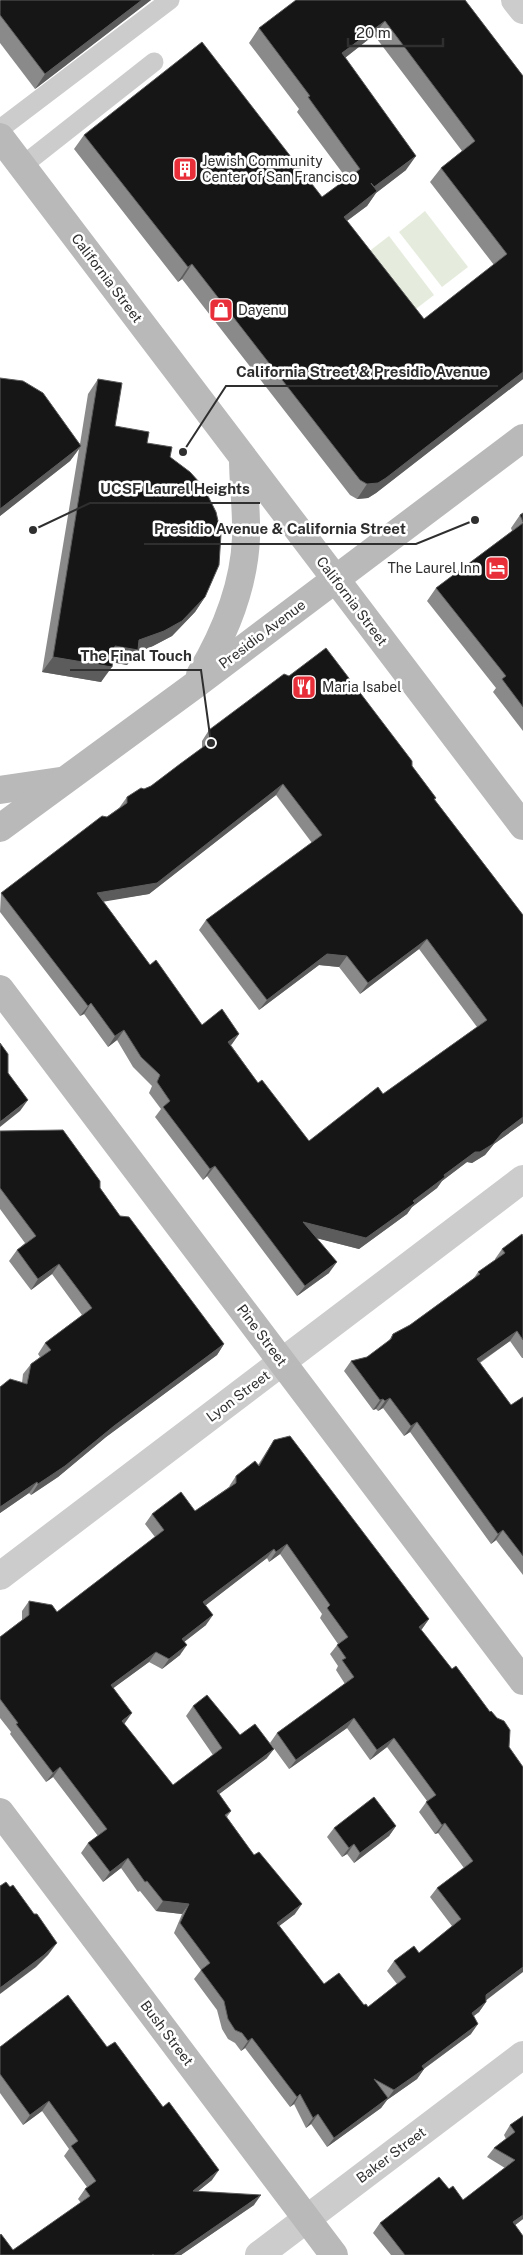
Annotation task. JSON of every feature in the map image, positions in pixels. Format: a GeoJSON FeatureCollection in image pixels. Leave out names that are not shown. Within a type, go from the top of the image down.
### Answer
{"type":"FeatureCollection","features":[{"type":"Feature","properties":{"kind":"main road","name":"California Street"},"geometry":{"type":"LineString","coordinates":[[0,137],[335,579],[519,813]]}},
{"type":"Feature","properties":{"kind":"main road","name":"Presidio Avenue"},"geometry":{"type":"LineString","coordinates":[[0,828],[523,438]]}},
{"type":"Feature","properties":{"kind":"main road"},"geometry":{"type":"LineString","coordinates":[[195,684],[222,634],[237,594],[241,577],[246,538],[244,458]]}},
{"type":"Feature","properties":{"kind":"main road"},"geometry":{"type":"LineString","coordinates":[[0,790],[64,781]]}},
{"type":"Feature","properties":{"kind":"main road","name":"Pine Street"},"geometry":{"type":"LineString","coordinates":[[0,989],[523,1681]]}},
{"type":"Feature","properties":{"kind":"main road","name":"Bush Street"},"geometry":{"type":"LineString","coordinates":[[0,1812],[334,2255]]}},
{"type":"Feature","properties":{"kind":"street"},"geometry":{"type":"LineString","coordinates":[[515,0],[523,10]]}},
{"type":"Feature","properties":{"kind":"street","name":"Lyon Street"},"geometry":{"type":"LineString","coordinates":[[0,1576],[523,1179]]}},
{"type":"Feature","properties":{"kind":"street","name":"Baker Street"},"geometry":{"type":"LineString","coordinates":[[259,2255],[523,2055]]}},
{"type":"Feature","properties":{"kind":"lane"},"geometry":{"type":"LineString","coordinates":[[0,129],[170,0]]}},
{"type":"Feature","properties":{"kind":"lane"},"geometry":{"type":"LineString","coordinates":[[22,166],[154,62]]}},
{"type":"Feature","properties":{"kind":"green space"},"geometry":{"type":"Polygon","coordinates":[[[425,211],[468,267],[442,287],[399,232],[425,211]]]}},
{"type":"Feature","properties":{"kind":"green space"},"geometry":{"type":"Polygon","coordinates":[[[389,236],[434,295],[408,315],[363,256],[389,236]]]}},
{"type":"Feature","properties":{"kind":"building"},"geometry":{"type":"Polygon","coordinates":[[[1,0],[142,0],[45,74],[0,15],[1,0]]]}},
{"type":"Feature","properties":{"kind":"building"},"geometry":{"type":"Polygon","coordinates":[[[296,0],[465,0],[523,76],[523,372],[378,483],[367,484],[360,480],[192,264],[188,267],[84,135],[202,42],[322,197],[360,169],[308,97],[310,96],[259,28],[296,0]],[[385,21],[342,53],[416,156],[374,187],[377,191],[344,217],[424,319],[507,254],[441,168],[475,141],[385,21]]]}},
{"type":"Feature","properties":{"kind":"building"},"geometry":{"type":"Polygon","coordinates":[[[0,378],[23,381],[43,393],[81,446],[0,509],[0,378]]]}},
{"type":"Feature","properties":{"kind":"building"},"geometry":{"type":"Polygon","coordinates":[[[98,379],[122,383],[115,426],[149,432],[147,443],[172,447],[170,457],[190,472],[208,496],[216,512],[221,534],[219,565],[205,597],[182,621],[164,631],[139,640],[138,650],[115,646],[112,667],[53,657],[98,379]]]}},
{"type":"Feature","properties":{"kind":"building","name":"The Laurel Inn"},"geometry":{"type":"Polygon","coordinates":[[[523,523],[523,707],[502,679],[506,676],[436,588],[523,523]]]}},
{"type":"Feature","properties":{"kind":"building"},"geometry":{"type":"Polygon","coordinates":[[[326,648],[412,761],[412,766],[436,798],[434,799],[523,915],[523,1117],[502,1133],[493,1144],[480,1152],[475,1152],[413,1201],[415,1203],[366,1238],[303,1222],[337,1262],[305,1286],[215,1166],[210,1169],[163,1107],[170,1101],[157,1082],[160,1075],[141,1057],[124,1030],[115,1036],[91,1003],[88,1006],[1,893],[102,816],[107,817],[127,803],[127,797],[141,788],[144,789],[151,786],[210,742],[209,730],[284,674],[289,676],[326,648]],[[283,784],[157,883],[97,893],[150,965],[156,960],[202,1025],[222,1009],[239,1034],[228,1042],[258,1083],[262,1080],[309,1141],[378,1087],[383,1094],[487,1020],[427,939],[368,983],[347,956],[327,954],[267,1000],[206,920],[322,835],[283,784]]]}},
{"type":"Feature","properties":{"kind":"building"},"geometry":{"type":"Polygon","coordinates":[[[0,1043],[8,1054],[8,1073],[28,1100],[0,1122],[0,1043]]]}},
{"type":"Feature","properties":{"kind":"building"},"geometry":{"type":"Polygon","coordinates":[[[63,1130],[100,1181],[100,1188],[120,1216],[129,1217],[224,1344],[114,1426],[65,1466],[0,1507],[0,1387],[10,1379],[27,1384],[31,1364],[51,1350],[45,1343],[92,1308],[59,1264],[38,1279],[17,1250],[36,1236],[0,1188],[0,1131],[63,1130]]]}},
{"type":"Feature","properties":{"kind":"building"},"geometry":{"type":"Polygon","coordinates":[[[522,1234],[523,1340],[517,1331],[477,1359],[511,1405],[523,1397],[523,1556],[503,1530],[498,1534],[417,1422],[411,1426],[390,1398],[385,1401],[383,1399],[380,1400],[351,1361],[367,1357],[391,1339],[393,1334],[410,1325],[480,1274],[478,1272],[505,1253],[502,1249],[522,1234]]]}},
{"type":"Feature","properties":{"kind":"building"},"geometry":{"type":"Polygon","coordinates":[[[290,1436],[429,1619],[419,1627],[452,1669],[456,1666],[490,1712],[504,1721],[510,1730],[509,1747],[523,1767],[523,1967],[486,1995],[486,2002],[472,2013],[478,2024],[422,2066],[424,2069],[394,2090],[374,2079],[388,2098],[334,2138],[318,2114],[313,2118],[300,2094],[297,2097],[252,2038],[248,2041],[242,2033],[235,2030],[228,2019],[224,2001],[201,1970],[210,1963],[180,1923],[189,1904],[163,1901],[147,1881],[145,1882],[128,1858],[110,1872],[88,1843],[107,1829],[60,1767],[53,1773],[16,1724],[18,1723],[0,1699],[0,1637],[29,1615],[29,1601],[52,1605],[57,1612],[164,1530],[152,1514],[181,1492],[195,1511],[236,1483],[236,1476],[255,1461],[259,1466],[274,1440],[290,1436]],[[287,1544],[276,1552],[274,1549],[203,1602],[213,1615],[182,1639],[187,1645],[169,1659],[156,1652],[111,1685],[132,1713],[122,1721],[173,1785],[222,1748],[193,1706],[207,1695],[240,1735],[255,1724],[274,1749],[217,1791],[231,1811],[225,1815],[254,1855],[259,1852],[302,1904],[277,1923],[324,1984],[339,1973],[364,2005],[366,2004],[368,2007],[406,1977],[394,1961],[414,1946],[419,1953],[461,1919],[437,1888],[473,1861],[445,1823],[442,1825],[426,1802],[436,1795],[394,1738],[377,1750],[354,1718],[296,1760],[277,1733],[354,1677],[342,1660],[346,1658],[337,1645],[348,1637],[327,1608],[330,1605],[287,1544]]]}},
{"type":"Feature","properties":{"kind":"building"},"geometry":{"type":"Polygon","coordinates":[[[374,1797],[396,1826],[360,1853],[354,1844],[349,1848],[334,1828],[374,1797]]]}},
{"type":"Feature","properties":{"kind":"building"},"geometry":{"type":"Polygon","coordinates":[[[6,1882],[10,1887],[13,1885],[34,1914],[37,1914],[57,1943],[0,1988],[0,1886],[6,1882]]]}},
{"type":"Feature","properties":{"kind":"building"},"geometry":{"type":"Polygon","coordinates":[[[68,1995],[107,2047],[115,2042],[163,2107],[169,2102],[219,2170],[193,2191],[261,2195],[174,2255],[0,2255],[1,2234],[13,2250],[90,2196],[85,2189],[96,2181],[71,2146],[78,2141],[49,2101],[30,2115],[0,2074],[0,2047],[68,1995]]]}},
{"type":"Feature","properties":{"kind":"building"},"geometry":{"type":"Polygon","coordinates":[[[523,2116],[523,2215],[513,2222],[523,2236],[523,2255],[405,2255],[380,2223],[439,2177],[449,2189],[453,2186],[463,2200],[515,2160],[494,2148],[515,2132],[510,2125],[523,2116]]]}},
{"type":"Feature","properties":{"kind":"place","name":"Jewish Community Center of San Francisco"},"geometry":{"type":"Point","coordinates":[185,169]}},
{"type":"Feature","properties":{"kind":"place","name":"Dayenu"},"geometry":{"type":"Point","coordinates":[221,310]}},
{"type":"Feature","properties":{"kind":"place","name":"California Street & Presidio Avenue"},"geometry":{"type":"Point","coordinates":[183,452]}},
{"type":"Feature","properties":{"kind":"place","name":"Presidio Avenue & California Street"},"geometry":{"type":"Point","coordinates":[475,520]}},
{"type":"Feature","properties":{"kind":"place","name":"UCSF Laurel Heights"},"geometry":{"type":"Point","coordinates":[33,530]}},
{"type":"Feature","properties":{"kind":"place","name":"The Laurel Inn"},"geometry":{"type":"Point","coordinates":[497,568]}},
{"type":"Feature","properties":{"kind":"place","name":"Maria Isabel"},"geometry":{"type":"Point","coordinates":[304,687]}},
{"type":"Feature","properties":{"kind":"place","name":"The Final Touch"},"geometry":{"type":"Point","coordinates":[211,743]}}]}
